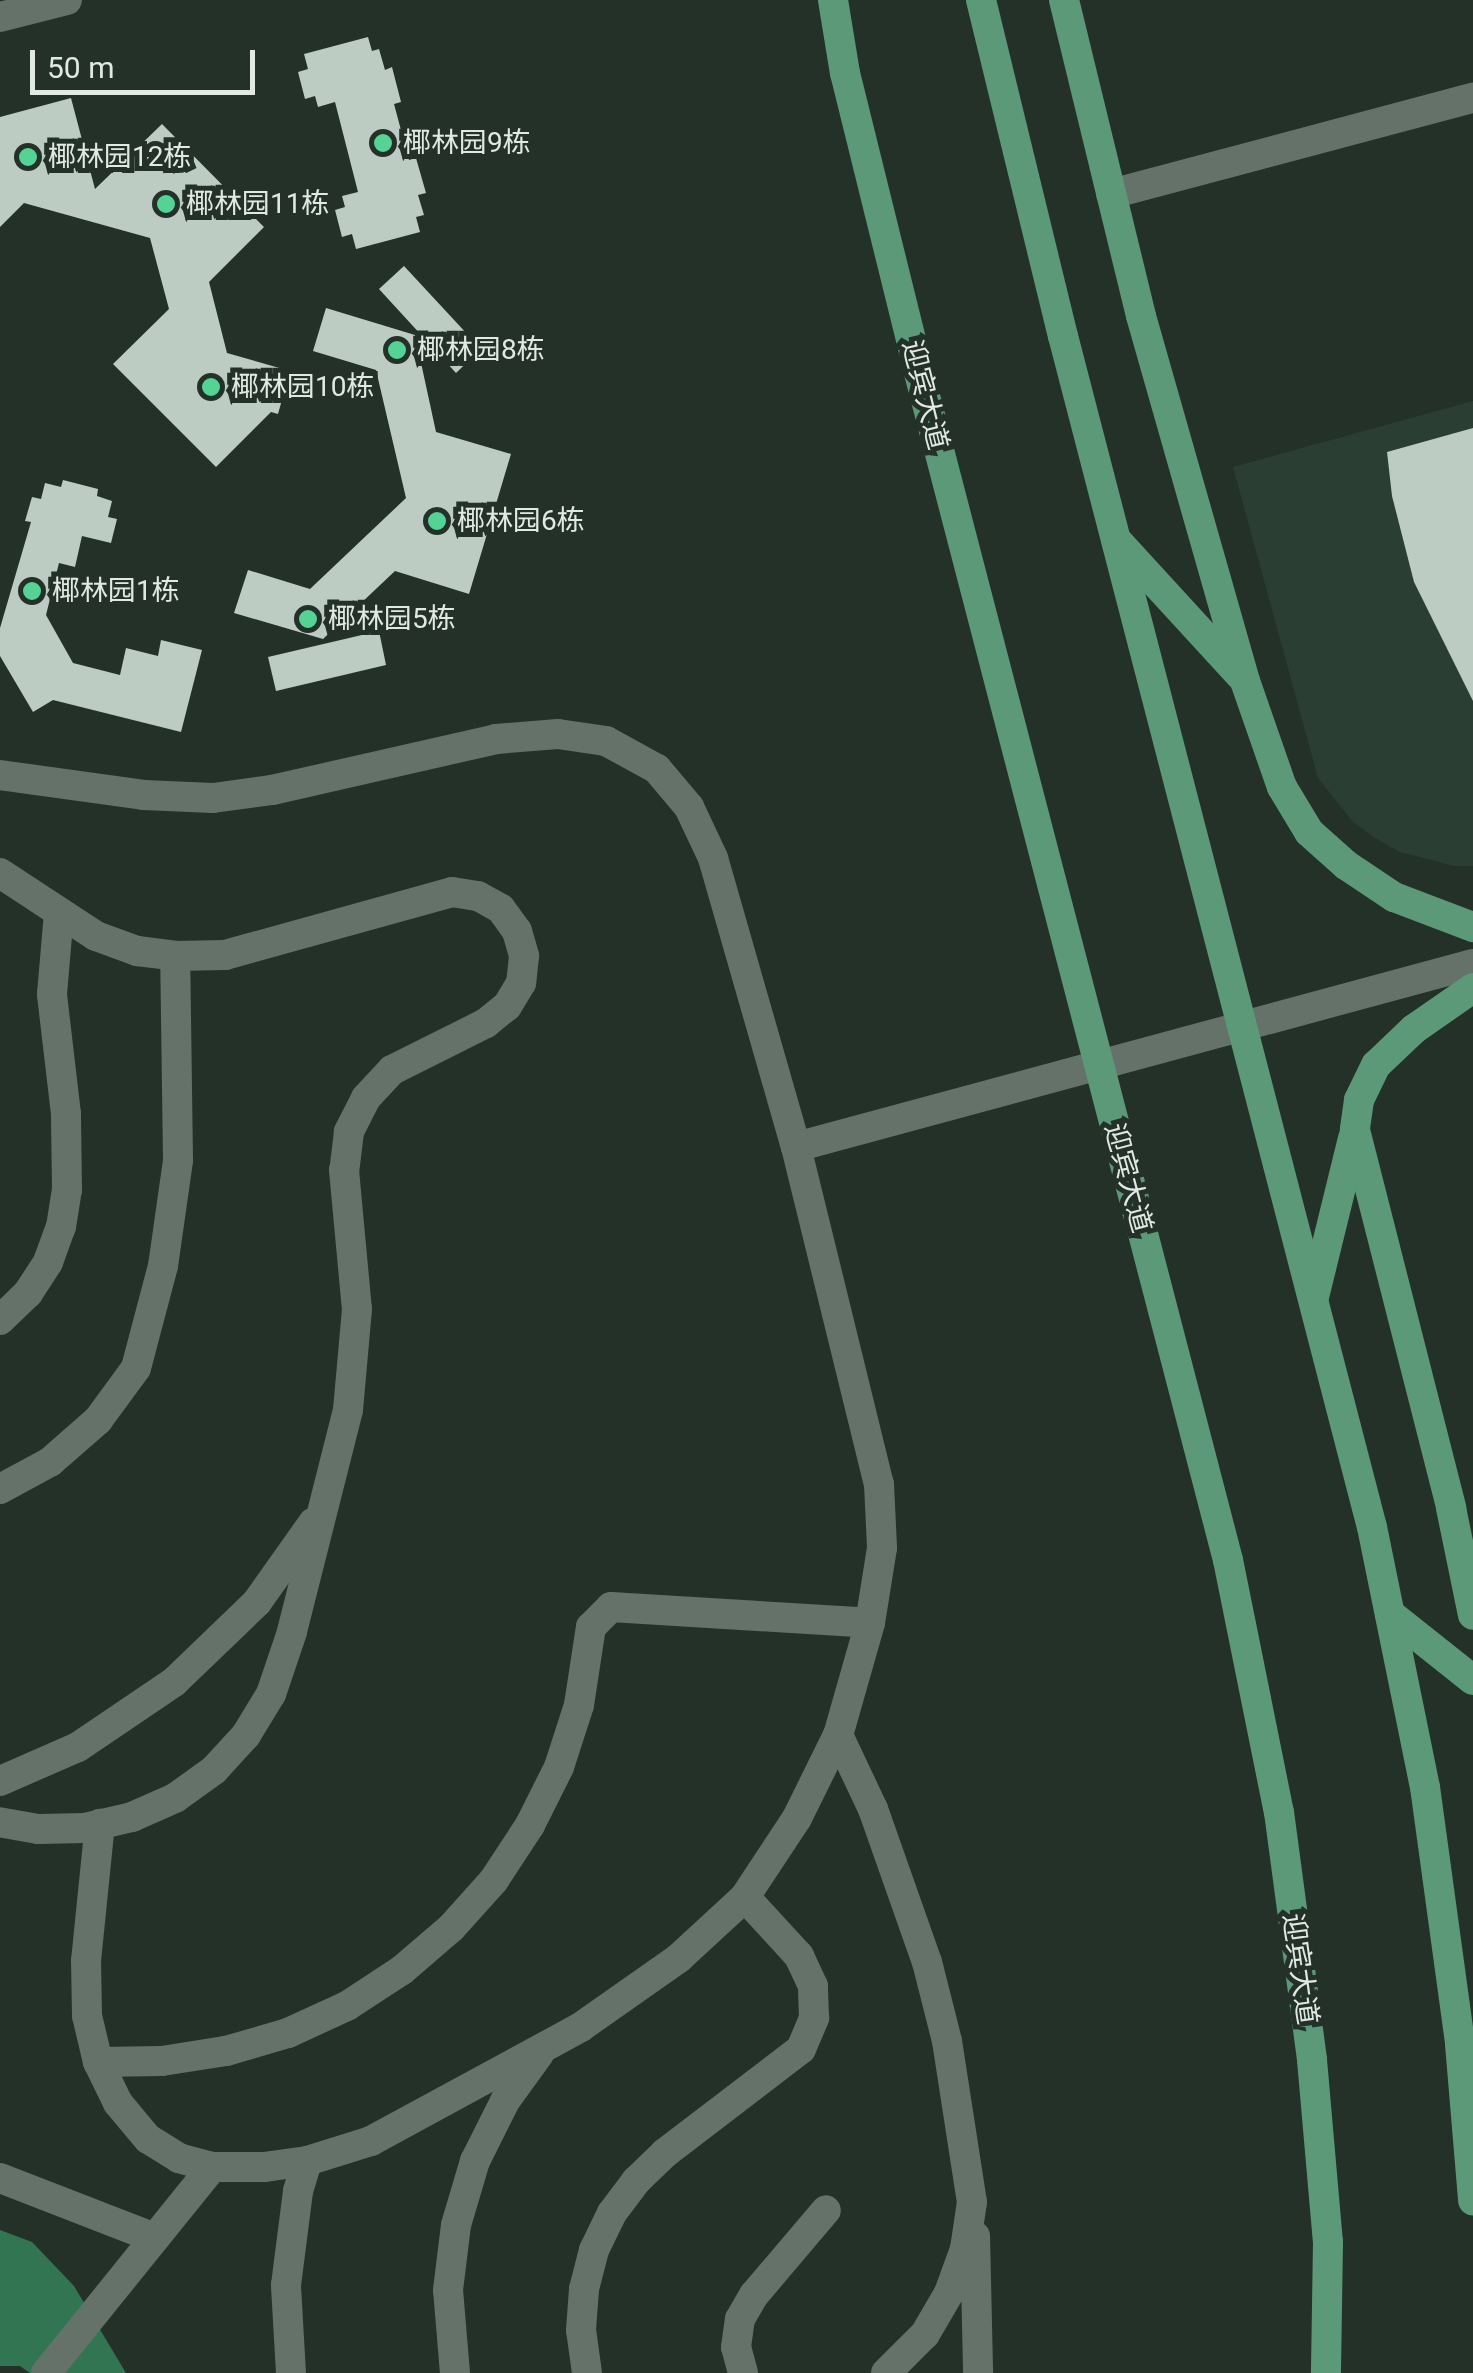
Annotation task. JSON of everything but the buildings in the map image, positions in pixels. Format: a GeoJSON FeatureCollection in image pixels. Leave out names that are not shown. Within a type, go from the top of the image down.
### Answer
{"type":"FeatureCollection","features":[{"type":"Feature","properties":{"kind":"main road","name":"迎宾大道"},"geometry":{"type":"LineString","coordinates":[[833,0],[844,72],[918,373],[1228,1560],[1279,1812],[1312,2060],[1328,2242],[1326,2373]]}},
{"type":"Feature","properties":{"kind":"main road"},"geometry":{"type":"LineString","coordinates":[[981,0],[1372,1527],[1425,1787],[1460,2044],[1473,2200]]}},
{"type":"Feature","properties":{"kind":"main road"},"geometry":{"type":"LineString","coordinates":[[1064,0],[1141,316],[1246,680],[1282,788],[1309,832],[1346,865],[1394,897],[1473,927]]}},
{"type":"Feature","properties":{"kind":"main road"},"geometry":{"type":"LineString","coordinates":[[1116,539],[1246,680]]}},
{"type":"Feature","properties":{"kind":"main road"},"geometry":{"type":"LineString","coordinates":[[1313,1300],[1355,1130],[1358,1100],[1376,1065],[1414,1030],[1473,988]]}},
{"type":"Feature","properties":{"kind":"main road"},"geometry":{"type":"LineString","coordinates":[[1355,1130],[1451,1508],[1473,1615]]}},
{"type":"Feature","properties":{"kind":"main road"},"geometry":{"type":"LineString","coordinates":[[1390,1614],[1473,1680]]}},
{"type":"Feature","properties":{"kind":"street"},"geometry":{"type":"LineString","coordinates":[[0,18],[67,0]]}},
{"type":"Feature","properties":{"kind":"street"},"geometry":{"type":"LineString","coordinates":[[1111,194],[1473,98]]}},
{"type":"Feature","properties":{"kind":"street"},"geometry":{"type":"LineString","coordinates":[[0,775],[144,795],[213,798],[272,790],[496,738],[558,734],[606,741],[657,769],[689,806],[713,858],[796,1147],[880,1484],[882,1548],[870,1623],[838,1734],[796,1818],[745,1897],[679,1958],[581,2027],[371,2141],[307,2160],[212,2167],[180,2158],[148,2139],[118,2103],[98,2062],[86,2016],[86,1960],[100,1824]]}},
{"type":"Feature","properties":{"kind":"street"},"geometry":{"type":"LineString","coordinates":[[0,873],[96,936],[137,951],[175,956],[224,955],[452,892],[490,902],[518,930],[524,956],[521,983],[507,1006],[486,1022],[392,1070],[366,1098],[349,1132],[344,1170],[355,1259],[354,1360],[338,1459],[292,1632],[271,1694],[246,1735],[214,1770],[176,1798],[132,1817],[100,1824],[38,1829],[0,1822]]}},
{"type":"Feature","properties":{"kind":"street"},"geometry":{"type":"LineString","coordinates":[[0,1320],[28,1293],[48,1262],[61,1227],[67,1190],[67,1133],[52,994],[60,912]]}},
{"type":"Feature","properties":{"kind":"street"},"geometry":{"type":"LineString","coordinates":[[0,1489],[50,1462],[98,1420],[136,1368],[163,1266],[174,1195],[180,1106],[175,956]]}},
{"type":"Feature","properties":{"kind":"street"},"geometry":{"type":"LineString","coordinates":[[796,1147],[1473,964]]}},
{"type":"Feature","properties":{"kind":"street"},"geometry":{"type":"LineString","coordinates":[[0,1782],[78,1746],[174,1682],[257,1602],[323,1507]]}},
{"type":"Feature","properties":{"kind":"street"},"geometry":{"type":"LineString","coordinates":[[98,2062],[194,2056],[288,2032],[347,2006],[402,1970],[451,1928],[494,1880],[530,1825],[559,1767],[579,1705],[591,1626],[611,1607],[870,1623]]}},
{"type":"Feature","properties":{"kind":"street"},"geometry":{"type":"LineString","coordinates":[[838,1734],[896,1870],[927,1962],[947,2042],[972,2202],[978,2373]]}},
{"type":"Feature","properties":{"kind":"street"},"geometry":{"type":"LineString","coordinates":[[587,2373],[582,2330],[584,2289],[594,2250],[612,2213],[636,2180],[665,2153],[801,2048],[814,2018],[813,1986],[799,1956],[745,1897]]}},
{"type":"Feature","properties":{"kind":"street"},"geometry":{"type":"LineString","coordinates":[[455,2373],[448,2290],[456,2225],[476,2161],[497,2116],[544,2048]]}},
{"type":"Feature","properties":{"kind":"street"},"geometry":{"type":"LineString","coordinates":[[291,2373],[286,2285],[298,2192],[307,2160]]}},
{"type":"Feature","properties":{"kind":"street"},"geometry":{"type":"LineString","coordinates":[[46,2373],[212,2167]]}},
{"type":"Feature","properties":{"kind":"street"},"geometry":{"type":"LineString","coordinates":[[0,2178],[156,2238]]}},
{"type":"Feature","properties":{"kind":"street"},"geometry":{"type":"LineString","coordinates":[[886,2373],[925,2334],[950,2294],[966,2249],[972,2202]]}},
{"type":"Feature","properties":{"kind":"street"},"geometry":{"type":"LineString","coordinates":[[743,2373],[736,2347],[740,2319],[754,2295],[826,2210]]}},
{"type":"Feature","properties":{"kind":"shaded area"},"geometry":{"type":"Polygon","coordinates":[[[1473,401],[1473,866],[1454,866],[1400,852],[1375,838],[1353,822],[1318,778],[1233,467],[1473,401]]]}},
{"type":"Feature","properties":{"kind":"shaded area"},"geometry":{"type":"Polygon","coordinates":[[[0,2230],[32,2242],[74,2286],[126,2373],[30,2373],[20,2366],[0,2366],[0,2230]]]}},
{"type":"Feature","properties":{"kind":"place","name":"椰林园9栋"},"geometry":{"type":"Point","coordinates":[383,143]}},
{"type":"Feature","properties":{"kind":"place","name":"椰林园12栋"},"geometry":{"type":"Point","coordinates":[28,157]}},
{"type":"Feature","properties":{"kind":"place","name":"椰林园11栋"},"geometry":{"type":"Point","coordinates":[166,204]}},
{"type":"Feature","properties":{"kind":"place","name":"椰林园8栋"},"geometry":{"type":"Point","coordinates":[397,350]}},
{"type":"Feature","properties":{"kind":"place","name":"椰林园10栋"},"geometry":{"type":"Point","coordinates":[211,387]}},
{"type":"Feature","properties":{"kind":"place","name":"椰林园6栋"},"geometry":{"type":"Point","coordinates":[437,521]}},
{"type":"Feature","properties":{"kind":"place","name":"椰林园1栋"},"geometry":{"type":"Point","coordinates":[32,591]}},
{"type":"Feature","properties":{"kind":"place","name":"椰林园5栋"},"geometry":{"type":"Point","coordinates":[308,619]}}]}
